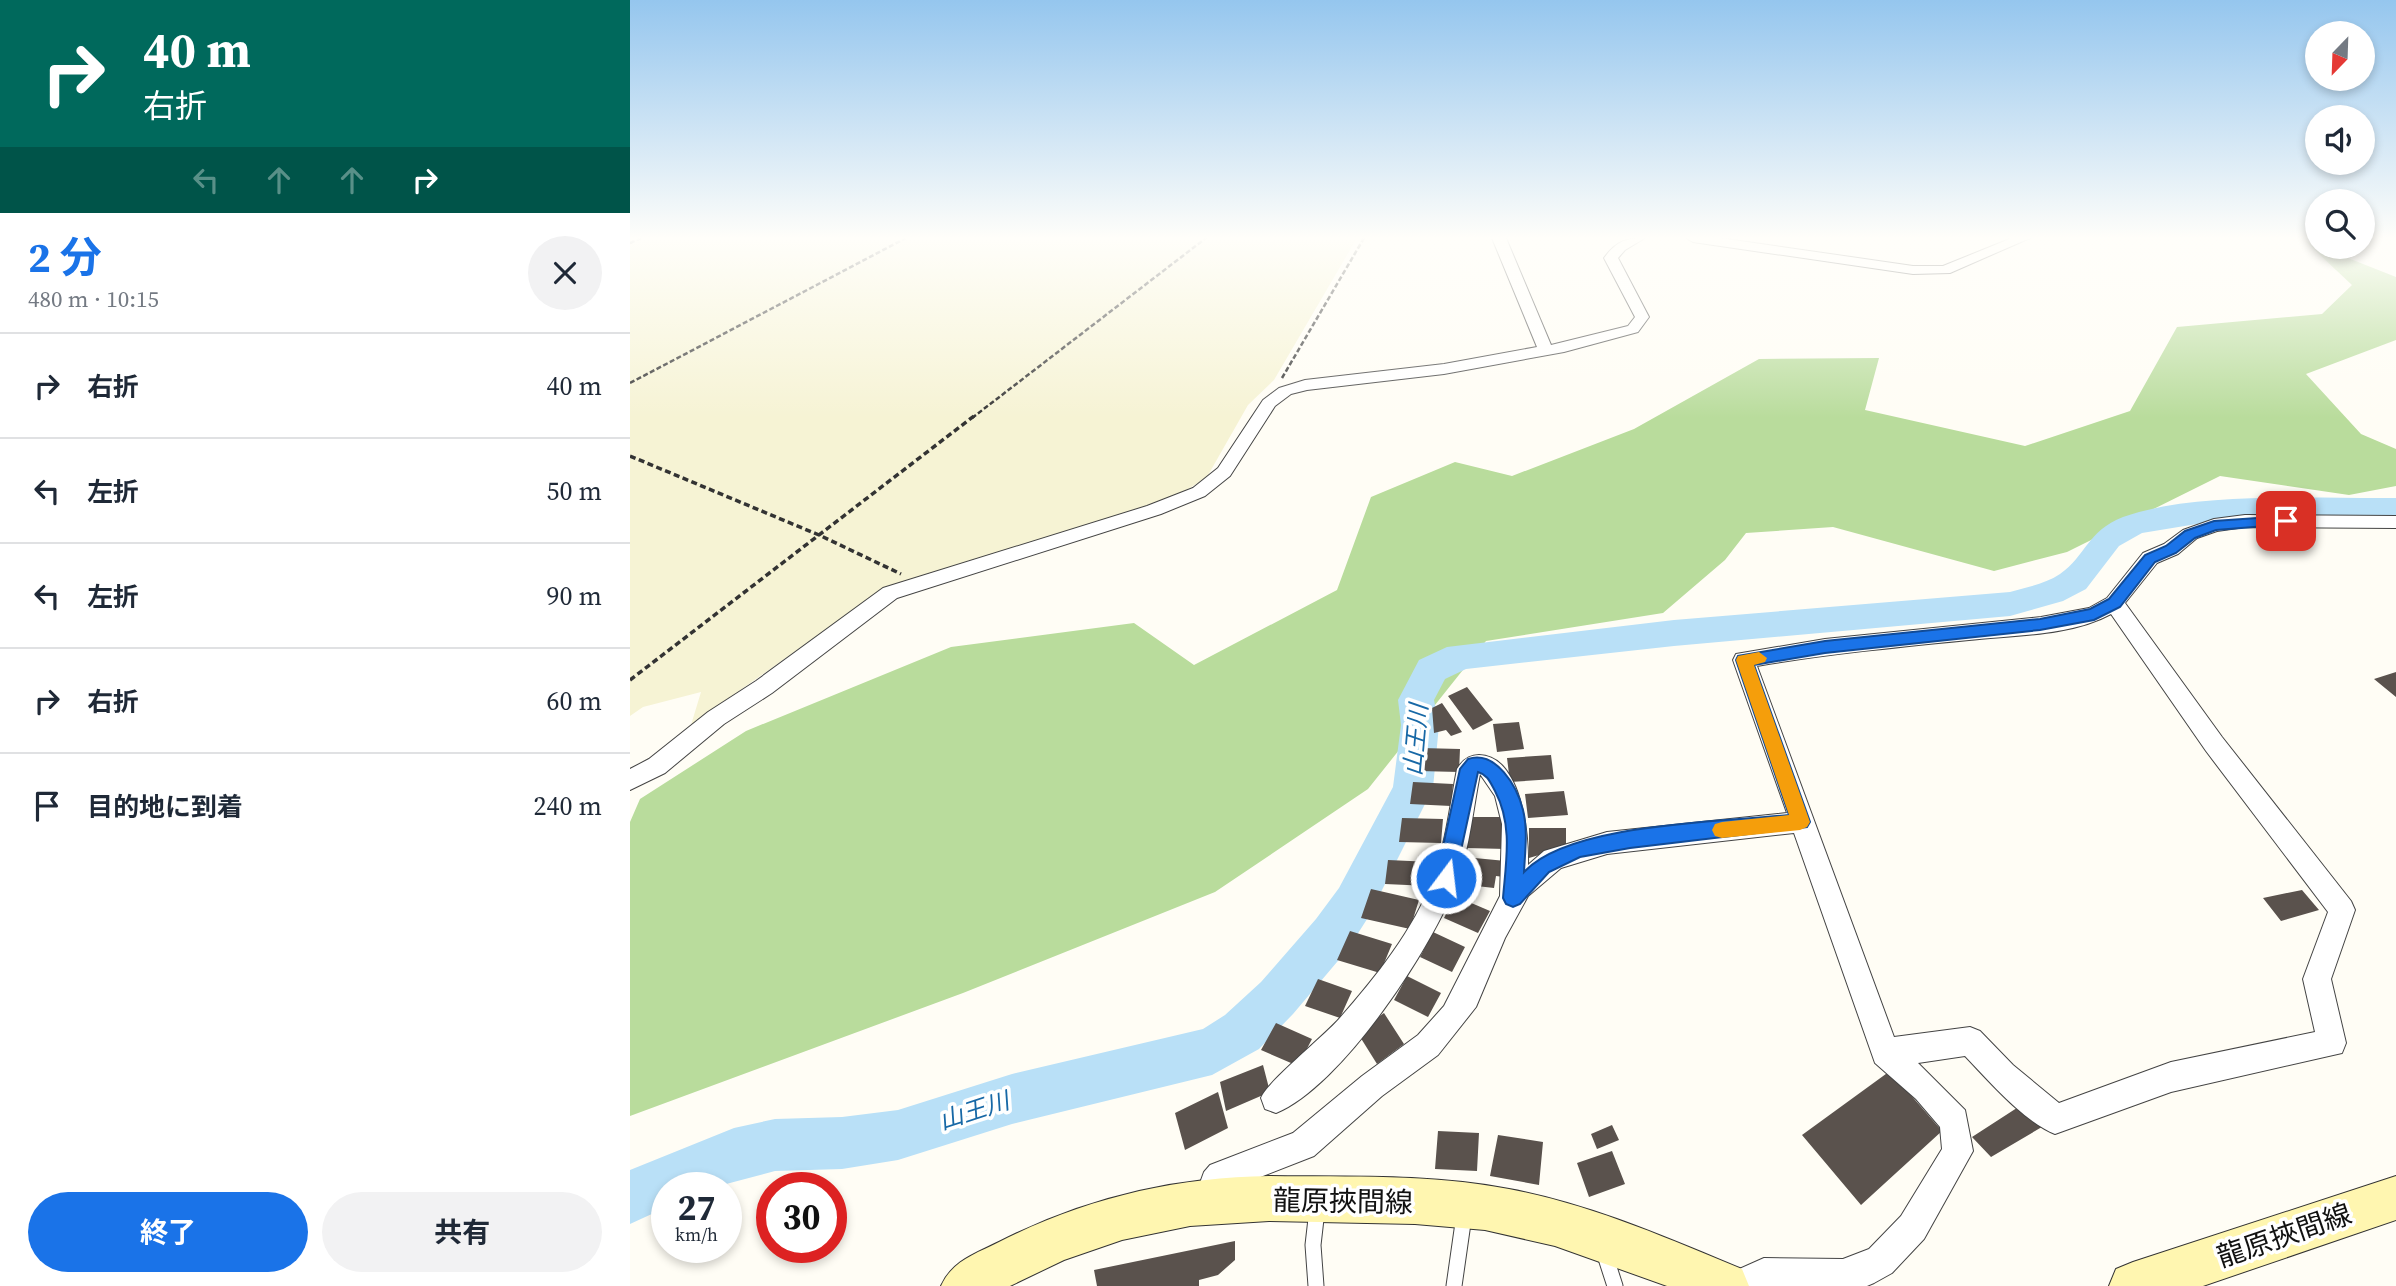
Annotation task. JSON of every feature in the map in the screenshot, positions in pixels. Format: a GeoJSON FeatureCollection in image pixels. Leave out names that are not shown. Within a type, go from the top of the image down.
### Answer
{"type":"FeatureCollection","features":[{"type":"Feature","properties":{"kind":"main road","name":"龍原挾間線"},"geometry":{"type":"LineString","coordinates":[[2133,1286],[2396,1198]]}},
{"type":"Feature","properties":{"kind":"main road","name":"龍原挾間線"},"geometry":{"type":"LineString","coordinates":[[965,1286],[1024,1254],[1099,1224],[1158,1209],[1209,1202],[1320,1200],[1409,1201],[1530,1216],[1599,1236],[1725,1286]]}},
{"type":"Feature","properties":{"kind":"street"},"geometry":{"type":"LineString","coordinates":[[1524,298],[1546,350]]}},
{"type":"Feature","properties":{"kind":"street"},"geometry":{"type":"LineString","coordinates":[[630,780],[657,765],[890,593],[1154,510],[1199,492],[1224,472],[1269,403],[1285,391],[1304,385],[1444,369],[1623,333],[1641,322],[1632,298]]}},
{"type":"Feature","properties":{"kind":"street"},"geometry":{"type":"LineString","coordinates":[[1740,1286],[1753,1276],[1776,1271],[1844,1276],[1875,1265],[1900,1244],[1958,1150],[1954,1121],[1926,1089],[1885,1054],[1744,660],[1825,647],[2040,625],[2094,614],[2114,603],[2150,558],[2171,549],[2190,534],[2214,525],[2245,521],[2396,522]]}},
{"type":"Feature","properties":{"kind":"street"},"geometry":{"type":"LineString","coordinates":[[1885,1054],[1970,1041],[2003,1075],[2055,1119],[2171,1077],[2332,1043],[2316,979],[2342,910],[2214,744],[2114,603]]}},
{"type":"Feature","properties":{"kind":"street"},"geometry":{"type":"LineString","coordinates":[[1276,1098],[1308,1073],[1340,1039],[1421,928],[1446,878],[1469,769],[1474,765],[1485,765],[1494,772],[1514,809],[1517,837],[1513,898]]}},
{"type":"Feature","properties":{"kind":"street"},"geometry":{"type":"LineString","coordinates":[[1209,1202],[1215,1183],[1221,1175],[1303,1145],[1379,1080],[1428,1045],[1454,1016],[1466,997],[1495,930],[1513,898],[1542,866],[1585,848],[1630,839],[1800,822]]}},
{"type":"Feature","properties":{"kind":"lane"},"geometry":{"type":"LineString","coordinates":[[1316,1286],[1312,1245],[1320,1200]]}},
{"type":"Feature","properties":{"kind":"lane"},"geometry":{"type":"LineString","coordinates":[[1454,1286],[1466,1206]]}},
{"type":"Feature","properties":{"kind":"lane"},"geometry":{"type":"LineString","coordinates":[[1599,1236],[1615,1286]]}},
{"type":"Feature","properties":{"kind":"path"},"geometry":{"type":"LineString","coordinates":[[630,383],[792,298]]}},
{"type":"Feature","properties":{"kind":"path"},"geometry":{"type":"LineString","coordinates":[[630,680],[1128,298]]}},
{"type":"Feature","properties":{"kind":"path"},"geometry":{"type":"LineString","coordinates":[[1285,391],[1279,385],[1280,381],[1329,298]]}},
{"type":"Feature","properties":{"kind":"path"},"geometry":{"type":"LineString","coordinates":[[630,456],[819,535],[919,582]]}},
{"type":"Feature","properties":{"kind":"shaded area"},"geometry":{"type":"Polygon","coordinates":[[[630,298],[1322,298],[1274,380],[1248,405],[1207,477],[1185,491],[1159,502],[894,585],[873,596],[691,725],[701,692],[643,707],[630,716],[630,298]]]}},
{"type":"Feature","properties":{"kind":"green space"},"geometry":{"type":"Polygon","coordinates":[[[2339,298],[2396,298],[2396,340],[2306,374],[2361,434],[2396,449],[2396,486],[2349,495],[2220,476],[2067,552],[1994,571],[1833,527],[1746,533],[1725,560],[1663,613],[1486,641],[1368,789],[1215,892],[963,993],[630,1116],[630,822],[640,799],[746,731],[951,647],[1134,623],[1194,665],[1337,590],[1371,497],[1455,462],[1512,476],[1634,429],[1759,359],[1879,358],[1865,410],[2025,446],[2130,411],[2177,327],[2322,314],[2339,298]]]}},
{"type":"Feature","properties":{"kind":"building"},"geometry":{"type":"Polygon","coordinates":[[[2396,672],[2396,697],[2374,679],[2396,672]]]}},
{"type":"Feature","properties":{"kind":"building"},"geometry":{"type":"Polygon","coordinates":[[[1467,687],[1493,720],[1473,730],[1448,696],[1467,687]]]}},
{"type":"Feature","properties":{"kind":"building"},"geometry":{"type":"Polygon","coordinates":[[[1442,703],[1462,732],[1451,736],[1446,730],[1434,733],[1432,708],[1442,703]]]}},
{"type":"Feature","properties":{"kind":"building"},"geometry":{"type":"Polygon","coordinates":[[[1519,722],[1524,749],[1497,752],[1493,724],[1519,722]]]}},
{"type":"Feature","properties":{"kind":"building"},"geometry":{"type":"Polygon","coordinates":[[[1421,748],[1460,749],[1459,772],[1419,771],[1421,748]]]}},
{"type":"Feature","properties":{"kind":"building"},"geometry":{"type":"Polygon","coordinates":[[[1551,755],[1554,779],[1510,782],[1507,758],[1551,755]]]}},
{"type":"Feature","properties":{"kind":"building"},"geometry":{"type":"Polygon","coordinates":[[[1413,782],[1453,784],[1451,806],[1410,804],[1413,782]]]}},
{"type":"Feature","properties":{"kind":"building"},"geometry":{"type":"Polygon","coordinates":[[[1564,791],[1568,815],[1528,818],[1525,794],[1564,791]]]}},
{"type":"Feature","properties":{"kind":"building"},"geometry":{"type":"Polygon","coordinates":[[[1468,817],[1514,817],[1506,849],[1466,848],[1468,817]]]}},
{"type":"Feature","properties":{"kind":"building"},"geometry":{"type":"Polygon","coordinates":[[[1402,818],[1443,819],[1441,843],[1399,842],[1402,818]]]}},
{"type":"Feature","properties":{"kind":"building"},"geometry":{"type":"Polygon","coordinates":[[[1529,828],[1566,828],[1566,847],[1529,858],[1529,828]]]}},
{"type":"Feature","properties":{"kind":"building"},"geometry":{"type":"Polygon","coordinates":[[[1464,857],[1506,861],[1504,877],[1496,876],[1494,888],[1459,884],[1464,857]]]}},
{"type":"Feature","properties":{"kind":"building"},"geometry":{"type":"Polygon","coordinates":[[[1388,860],[1432,862],[1429,886],[1385,884],[1388,860]]]}},
{"type":"Feature","properties":{"kind":"building"},"geometry":{"type":"Polygon","coordinates":[[[1371,889],[1419,900],[1410,929],[1361,918],[1371,889]]]}},
{"type":"Feature","properties":{"kind":"building"},"geometry":{"type":"Polygon","coordinates":[[[2302,890],[2319,910],[2281,921],[2263,898],[2302,890]]]}},
{"type":"Feature","properties":{"kind":"building"},"geometry":{"type":"Polygon","coordinates":[[[1455,896],[1490,911],[1478,933],[1444,918],[1455,896]]]}},
{"type":"Feature","properties":{"kind":"building"},"geometry":{"type":"Polygon","coordinates":[[[1350,931],[1392,944],[1380,973],[1337,960],[1350,931]]]}},
{"type":"Feature","properties":{"kind":"building"},"geometry":{"type":"Polygon","coordinates":[[[1433,932],[1465,947],[1452,972],[1420,957],[1433,932]]]}},
{"type":"Feature","properties":{"kind":"building"},"geometry":{"type":"Polygon","coordinates":[[[1407,976],[1441,993],[1428,1017],[1394,1000],[1407,976]]]}},
{"type":"Feature","properties":{"kind":"building"},"geometry":{"type":"Polygon","coordinates":[[[1318,979],[1352,991],[1340,1018],[1305,1006],[1318,979]]]}},
{"type":"Feature","properties":{"kind":"building"},"geometry":{"type":"Polygon","coordinates":[[[1384,1013],[1404,1044],[1377,1064],[1357,1032],[1384,1013]]]}},
{"type":"Feature","properties":{"kind":"building"},"geometry":{"type":"Polygon","coordinates":[[[1276,1023],[1312,1039],[1298,1066],[1261,1050],[1276,1023]]]}},
{"type":"Feature","properties":{"kind":"building"},"geometry":{"type":"Polygon","coordinates":[[[1263,1065],[1270,1092],[1226,1111],[1220,1082],[1263,1065]]]}},
{"type":"Feature","properties":{"kind":"building"},"geometry":{"type":"Polygon","coordinates":[[[1890,1071],[1942,1131],[1861,1205],[1802,1135],[1890,1071]]]}},
{"type":"Feature","properties":{"kind":"building"},"geometry":{"type":"Polygon","coordinates":[[[1218,1092],[1228,1128],[1185,1150],[1175,1113],[1218,1092]]]}},
{"type":"Feature","properties":{"kind":"building"},"geometry":{"type":"Polygon","coordinates":[[[2023,1104],[2047,1124],[1991,1157],[1972,1137],[2023,1104]]]}},
{"type":"Feature","properties":{"kind":"building"},"geometry":{"type":"Polygon","coordinates":[[[1612,1125],[1619,1140],[1597,1149],[1591,1134],[1612,1125]]]}},
{"type":"Feature","properties":{"kind":"building"},"geometry":{"type":"Polygon","coordinates":[[[1438,1131],[1479,1133],[1477,1171],[1435,1169],[1438,1131]]]}},
{"type":"Feature","properties":{"kind":"building"},"geometry":{"type":"Polygon","coordinates":[[[1498,1135],[1543,1142],[1539,1185],[1490,1176],[1498,1135]]]}},
{"type":"Feature","properties":{"kind":"building"},"geometry":{"type":"Polygon","coordinates":[[[1612,1151],[1625,1184],[1589,1197],[1577,1163],[1612,1151]]]}},
{"type":"Feature","properties":{"kind":"building"},"geometry":{"type":"Polygon","coordinates":[[[1235,1241],[1235,1260],[1218,1275],[1199,1280],[1199,1286],[1097,1286],[1094,1270],[1235,1241]]]}},
{"type":"Feature","properties":{"kind":"waterway","name":"山王川"},"geometry":{"type":"LineString","coordinates":[[630,1198],[671,1177],[734,1154],[775,1145],[842,1143],[898,1135],[1012,1099],[1212,1051],[1242,1032],[1277,998],[1332,934],[1354,902],[1413,788],[1420,725],[1416,700],[1432,670],[1460,656],[1674,633],[2010,604],[2051,593],[2074,581],[2108,538],[2133,525],[2215,511],[2396,508]]}},
{"type":"Feature","properties":{"kind":"slow traffic"},"geometry":{"type":"LineString","coordinates":[[1722,830],[1800,822],[1744,660],[1759,658]]}},
{"type":"Feature","properties":{"kind":"route"},"geometry":{"type":"LineString","coordinates":[[1446,878],[1469,769],[1474,765],[1485,765],[1494,772],[1514,809],[1517,837],[1513,898],[1519,888],[1542,866],[1578,849],[1630,839],[1800,822],[1744,660],[1825,647],[2040,625],[2094,614],[2114,603],[2120,592],[2150,558],[2171,549],[2190,534],[2214,525],[2245,521],[2286,521]]}}]}
